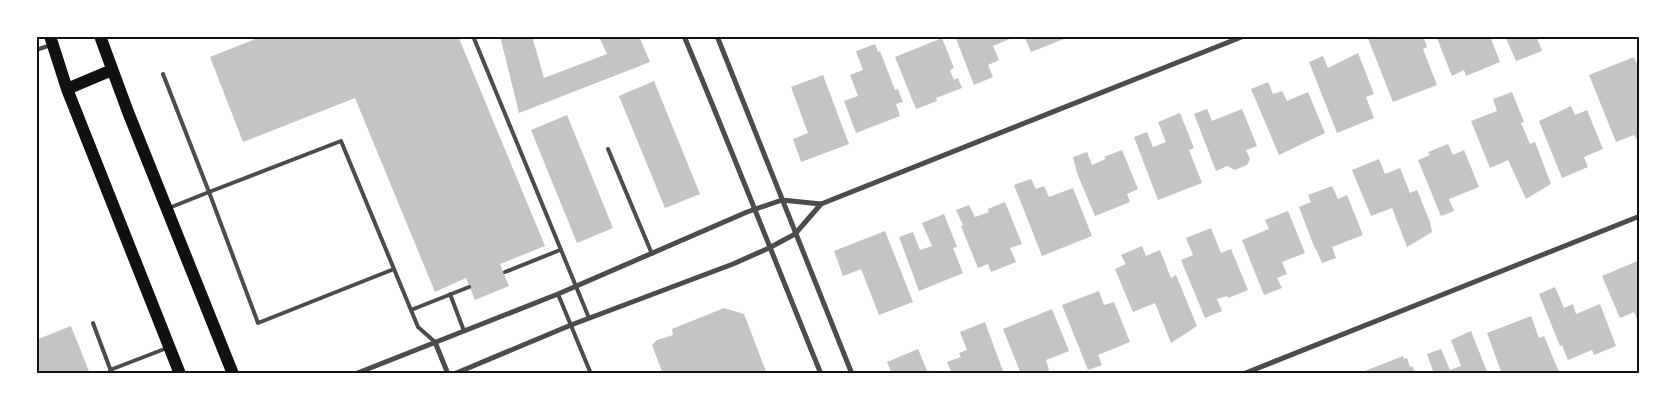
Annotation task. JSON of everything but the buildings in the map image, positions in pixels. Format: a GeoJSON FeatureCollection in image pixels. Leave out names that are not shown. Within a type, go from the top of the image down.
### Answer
{"type":"FeatureCollection","features":[{"type":"Feature","properties":{"kind":"main road"},"geometry":{"type":"LineString","coordinates":[[100,36],[233,374]]}},
{"type":"Feature","properties":{"kind":"main road"},"geometry":{"type":"LineString","coordinates":[[51,40],[67,88],[180,374]]}},
{"type":"Feature","properties":{"kind":"main road"},"geometry":{"type":"LineString","coordinates":[[67,88],[112,70]]}},
{"type":"Feature","properties":{"kind":"street"},"geometry":{"type":"LineString","coordinates":[[684,36],[821,374]]}},
{"type":"Feature","properties":{"kind":"street"},"geometry":{"type":"LineString","coordinates":[[717,36],[852,374]]}},
{"type":"Feature","properties":{"kind":"street"},"geometry":{"type":"LineString","coordinates":[[454,374],[588,318],[733,264],[770,248],[795,234],[821,204],[1244,36]]}},
{"type":"Feature","properties":{"kind":"street"},"geometry":{"type":"LineString","coordinates":[[355,374],[558,294],[782,200],[821,204]]}},
{"type":"Feature","properties":{"kind":"street"},"geometry":{"type":"LineString","coordinates":[[1243,374],[1640,216]]}},
{"type":"Feature","properties":{"kind":"street"},"geometry":{"type":"LineString","coordinates":[[435,342],[448,374]]}},
{"type":"Feature","properties":{"kind":"lane"},"geometry":{"type":"LineString","coordinates":[[473,36],[588,318]]}},
{"type":"Feature","properties":{"kind":"lane"},"geometry":{"type":"LineString","coordinates":[[36,50],[51,40]]}},
{"type":"Feature","properties":{"kind":"lane"},"geometry":{"type":"LineString","coordinates":[[163,74],[258,323],[394,269]]}},
{"type":"Feature","properties":{"kind":"lane"},"geometry":{"type":"LineString","coordinates":[[167,209],[340,141],[418,326],[435,342]]}},
{"type":"Feature","properties":{"kind":"lane"},"geometry":{"type":"LineString","coordinates":[[608,149],[652,254]]}},
{"type":"Feature","properties":{"kind":"lane"},"geometry":{"type":"LineString","coordinates":[[505,272],[560,250]]}},
{"type":"Feature","properties":{"kind":"lane"},"geometry":{"type":"LineString","coordinates":[[411,310],[469,287]]}},
{"type":"Feature","properties":{"kind":"lane"},"geometry":{"type":"LineString","coordinates":[[450,294],[464,331]]}},
{"type":"Feature","properties":{"kind":"lane"},"geometry":{"type":"LineString","coordinates":[[558,294],[591,374]]}},
{"type":"Feature","properties":{"kind":"lane"},"geometry":{"type":"LineString","coordinates":[[93,323],[111,372],[170,347]]}}]}
